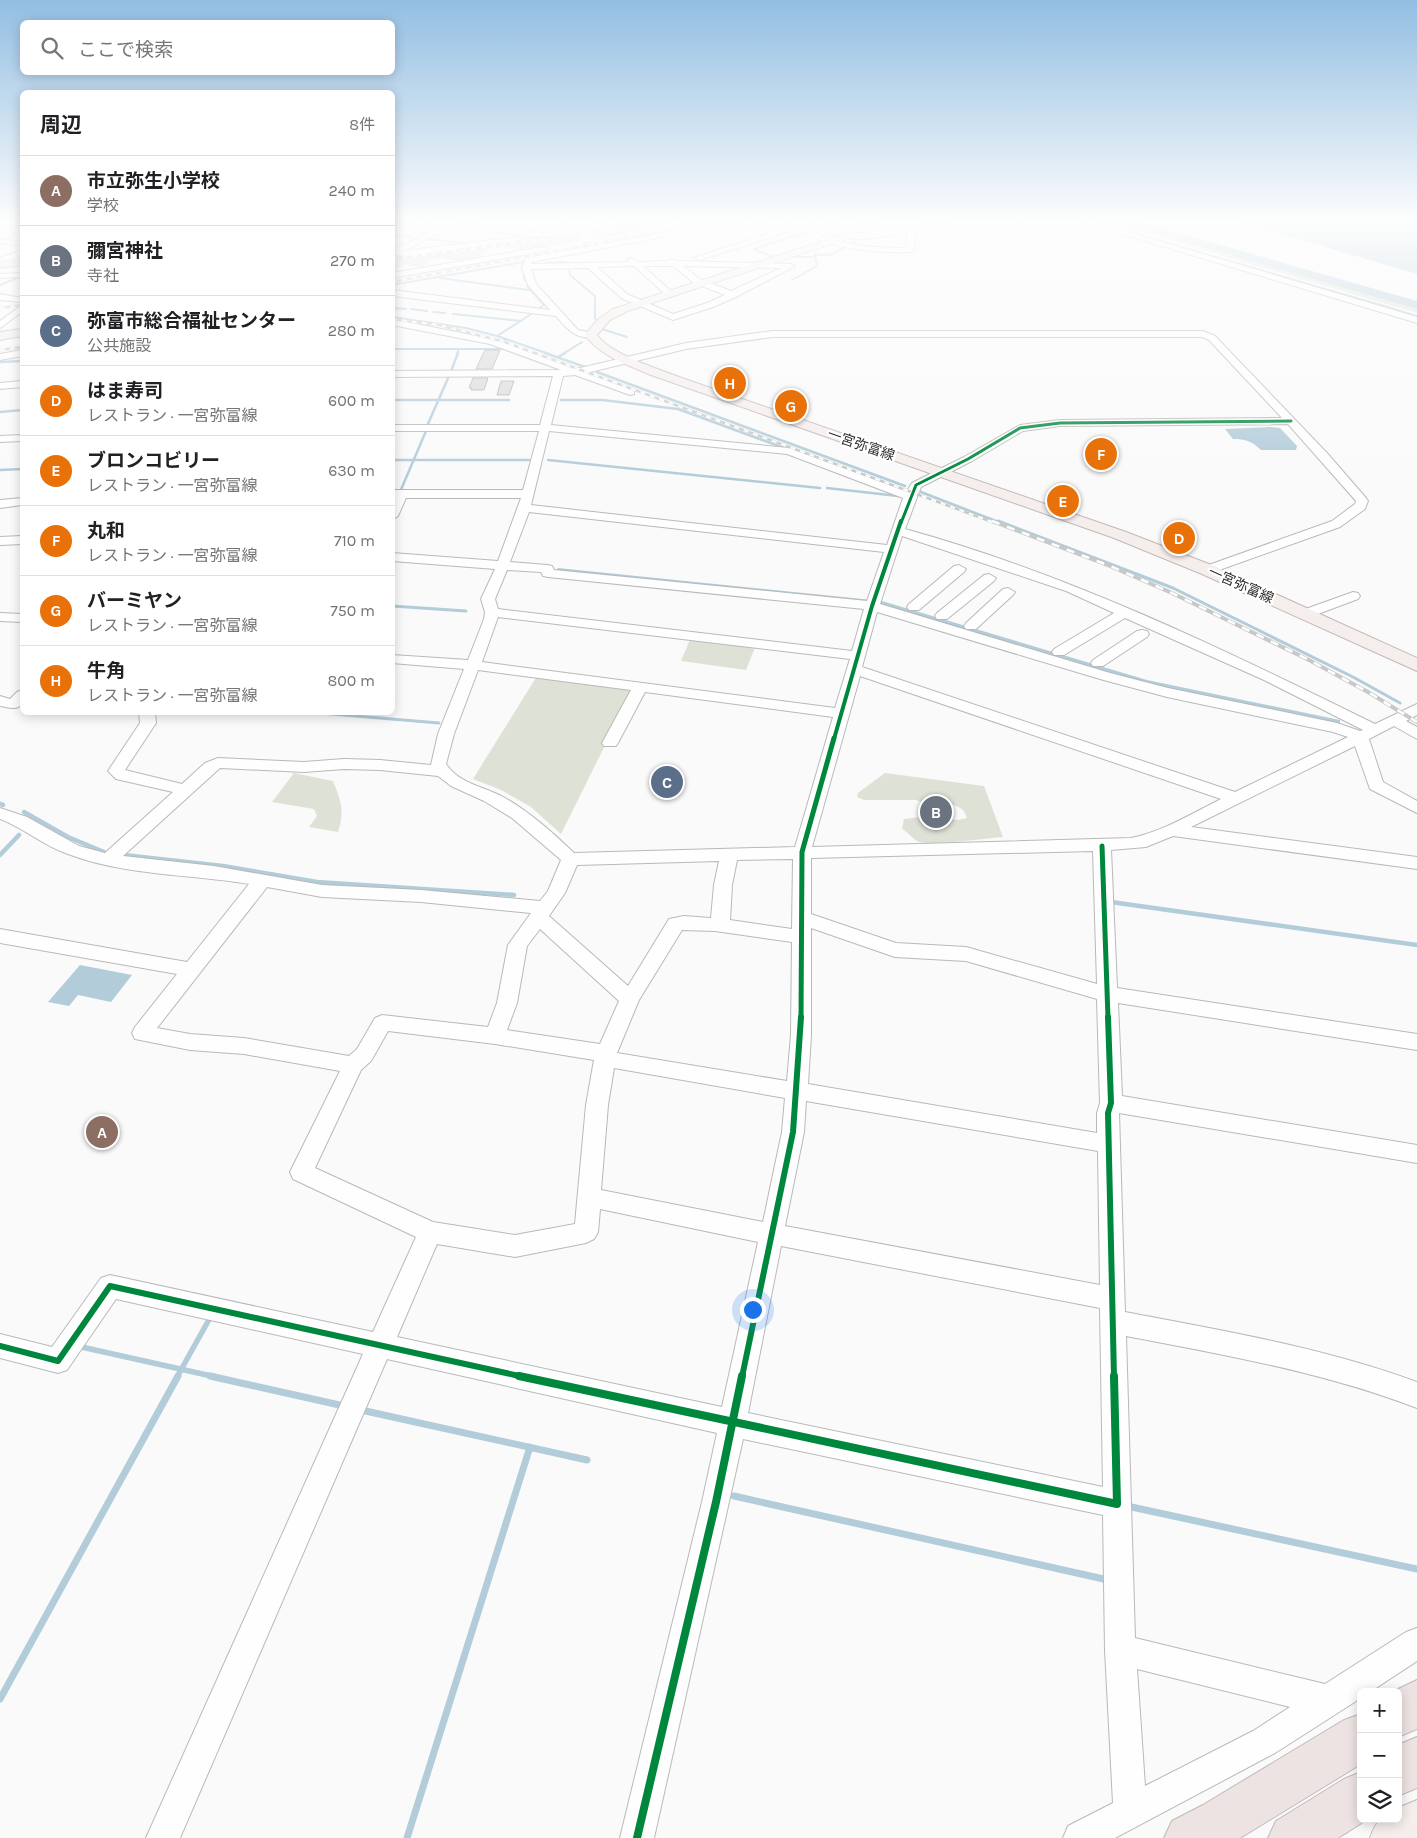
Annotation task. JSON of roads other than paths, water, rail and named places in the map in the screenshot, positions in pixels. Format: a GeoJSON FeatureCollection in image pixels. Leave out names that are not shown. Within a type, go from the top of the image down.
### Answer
{"type":"FeatureCollection","features":[{"type":"Feature","properties":{"kind":"highway"},"geometry":{"type":"LineString","coordinates":[[1402,1712],[1417,1703]]}},
{"type":"Feature","properties":{"kind":"highway"},"geometry":{"type":"LineString","coordinates":[[1189,1838],[1220,1822],[1357,1739]]}},
{"type":"Feature","properties":{"kind":"highway"},"geometry":{"type":"LineString","coordinates":[[1402,1770],[1417,1761]]}},
{"type":"Feature","properties":{"kind":"highway"},"geometry":{"type":"LineString","coordinates":[[1293,1838],[1357,1798]]}},
{"type":"Feature","properties":{"kind":"main road"},"geometry":{"type":"LineString","coordinates":[[591,335],[600,321],[625,308]]}},
{"type":"Feature","properties":{"kind":"main road"},"geometry":{"type":"LineString","coordinates":[[0,336],[20,333]]}},
{"type":"Feature","properties":{"kind":"main road","name":"一宮弥富線"},"geometry":{"type":"LineString","coordinates":[[591,335],[592,339],[604,348],[675,380],[1120,535],[1208,570],[1417,665]]}},
{"type":"Feature","properties":{"kind":"main road"},"geometry":{"type":"LineString","coordinates":[[1391,1838],[1417,1821]]}},
{"type":"Feature","properties":{"kind":"street"},"geometry":{"type":"LineString","coordinates":[[509,308],[559,314]]}},
{"type":"Feature","properties":{"kind":"street"},"geometry":{"type":"LineString","coordinates":[[553,308],[575,332],[591,335]]}},
{"type":"Feature","properties":{"kind":"street"},"geometry":{"type":"LineString","coordinates":[[652,308],[686,323]]}},
{"type":"Feature","properties":{"kind":"street"},"geometry":{"type":"LineString","coordinates":[[673,317],[701,308]]}},
{"type":"Feature","properties":{"kind":"street"},"geometry":{"type":"LineString","coordinates":[[1376,308],[1417,320]]}},
{"type":"Feature","properties":{"kind":"street"},"geometry":{"type":"LineString","coordinates":[[0,325],[20,310]]}},
{"type":"Feature","properties":{"kind":"street"},"geometry":{"type":"LineString","coordinates":[[395,322],[437,329],[493,342],[630,392]]}},
{"type":"Feature","properties":{"kind":"street"},"geometry":{"type":"LineString","coordinates":[[395,374],[578,373],[686,346],[772,334],[1196,334],[1212,338],[1292,421],[1362,501],[1361,506],[1336,524],[1208,570]]}},
{"type":"Feature","properties":{"kind":"street"},"geometry":{"type":"LineString","coordinates":[[0,357],[20,353]]}},
{"type":"Feature","properties":{"kind":"street"},"geometry":{"type":"LineString","coordinates":[[559,374],[524,508],[488,599],[492,612],[491,618],[438,764],[448,778],[497,800],[531,823],[570,859],[1131,844],[1171,830],[1417,709]]}},
{"type":"Feature","properties":{"kind":"street"},"geometry":{"type":"LineString","coordinates":[[0,386],[20,384]]}},
{"type":"Feature","properties":{"kind":"street"},"geometry":{"type":"LineString","coordinates":[[638,1838],[733,1423],[773,1234],[792,1132],[801,1034],[802,852],[873,602],[910,496],[916,485],[968,459],[1020,428],[1045,424],[1292,421]]}},
{"type":"Feature","properties":{"kind":"street"},"geometry":{"type":"LineString","coordinates":[[395,428],[545,428],[789,451],[910,496]]}},
{"type":"Feature","properties":{"kind":"street"},"geometry":{"type":"LineString","coordinates":[[0,440],[20,438]]}},
{"type":"Feature","properties":{"kind":"street"},"geometry":{"type":"LineString","coordinates":[[397,494],[527,494]]}},
{"type":"Feature","properties":{"kind":"street"},"geometry":{"type":"LineString","coordinates":[[0,504],[20,502]]}},
{"type":"Feature","properties":{"kind":"street"},"geometry":{"type":"LineString","coordinates":[[524,508],[891,549]]}},
{"type":"Feature","properties":{"kind":"street"},"geometry":{"type":"LineString","coordinates":[[897,531],[930,540],[1071,588],[1269,676],[1367,733],[1376,785],[1417,808]]}},
{"type":"Feature","properties":{"kind":"street"},"geometry":{"type":"LineString","coordinates":[[0,541],[20,540]]}},
{"type":"Feature","properties":{"kind":"street"},"geometry":{"type":"LineString","coordinates":[[395,556],[547,569],[556,566],[873,602],[1105,676],[1228,699]]}},
{"type":"Feature","properties":{"kind":"street"},"geometry":{"type":"LineString","coordinates":[[914,608],[959,569]]}},
{"type":"Feature","properties":{"kind":"street"},"geometry":{"type":"LineString","coordinates":[[942,616],[989,578]]}},
{"type":"Feature","properties":{"kind":"street"},"geometry":{"type":"LineString","coordinates":[[971,626],[1008,592]]}},
{"type":"Feature","properties":{"kind":"street"},"geometry":{"type":"LineString","coordinates":[[1305,614],[1353,596]]}},
{"type":"Feature","properties":{"kind":"street"},"geometry":{"type":"LineString","coordinates":[[873,602],[886,598],[971,626],[1098,663],[1337,728],[1367,733]]}},
{"type":"Feature","properties":{"kind":"street"},"geometry":{"type":"LineString","coordinates":[[492,612],[856,663],[1236,798]]}},
{"type":"Feature","properties":{"kind":"street"},"geometry":{"type":"LineString","coordinates":[[1059,652],[1125,612]]}},
{"type":"Feature","properties":{"kind":"street"},"geometry":{"type":"LineString","coordinates":[[0,617],[20,618]]}},
{"type":"Feature","properties":{"kind":"street"},"geometry":{"type":"LineString","coordinates":[[1098,663],[1142,634]]}},
{"type":"Feature","properties":{"kind":"street"},"geometry":{"type":"LineString","coordinates":[[395,659],[474,665],[841,713]]}},
{"type":"Feature","properties":{"kind":"street"},"geometry":{"type":"LineString","coordinates":[[610,743],[640,687]]}},
{"type":"Feature","properties":{"kind":"street"},"geometry":{"type":"LineString","coordinates":[[0,701],[14,704],[20,698]]}},
{"type":"Feature","properties":{"kind":"street"},"geometry":{"type":"LineString","coordinates":[[147,715],[148,723],[116,771],[122,775],[187,790]]}},
{"type":"Feature","properties":{"kind":"street"},"geometry":{"type":"LineString","coordinates":[[1394,720],[1417,734]]}},
{"type":"Feature","properties":{"kind":"street"},"geometry":{"type":"LineString","coordinates":[[108,860],[187,790],[211,766],[218,763],[304,767],[344,764],[380,765],[442,771]]}},
{"type":"Feature","properties":{"kind":"street"},"geometry":{"type":"LineString","coordinates":[[0,813],[22,821],[73,850],[108,860],[214,872],[322,891],[421,896],[542,912],[630,999]]}},
{"type":"Feature","properties":{"kind":"street"},"geometry":{"type":"LineString","coordinates":[[1171,830],[1417,862]]}},
{"type":"Feature","properties":{"kind":"street"},"geometry":{"type":"LineString","coordinates":[[1102,846],[1111,1104],[1108,1113],[1108,1144],[1120,1650],[1130,1813]]}},
{"type":"Feature","properties":{"kind":"street"},"geometry":{"type":"LineString","coordinates":[[720,926],[723,885],[729,854]]}},
{"type":"Feature","properties":{"kind":"street"},"geometry":{"type":"LineString","coordinates":[[495,1036],[507,1003],[518,944],[556,893],[570,859]]}},
{"type":"Feature","properties":{"kind":"street"},"geometry":{"type":"LineString","coordinates":[[262,881],[142,1033],[190,1042],[244,1046],[353,1065]]}},
{"type":"Feature","properties":{"kind":"street"},"geometry":{"type":"LineString","coordinates":[[1108,1144],[612,1060],[605,1056],[596,1051],[495,1036],[382,1023],[364,1055],[353,1065],[300,1172],[430,1232],[515,1246],[586,1232],[597,1105],[605,1056],[630,999],[676,924],[681,921],[720,926],[802,928],[894,950],[966,954],[1107,994],[1417,1042]]}},
{"type":"Feature","properties":{"kind":"street"},"geometry":{"type":"LineString","coordinates":[[0,936],[193,970]]}},
{"type":"Feature","properties":{"kind":"street"},"geometry":{"type":"LineString","coordinates":[[1111,1104],[1417,1154]]}},
{"type":"Feature","properties":{"kind":"street"},"geometry":{"type":"LineString","coordinates":[[589,1196],[611,1203],[773,1234],[1112,1311],[1332,1365],[1386,1382],[1417,1395]]}},
{"type":"Feature","properties":{"kind":"street"},"geometry":{"type":"LineString","coordinates":[[163,1838],[430,1232]]}},
{"type":"Feature","properties":{"kind":"street"},"geometry":{"type":"LineString","coordinates":[[0,1346],[58,1361],[110,1286],[733,1423],[1117,1504]]}},
{"type":"Feature","properties":{"kind":"street"},"geometry":{"type":"LineString","coordinates":[[1080,1838],[1264,1742],[1417,1643]]}},
{"type":"Feature","properties":{"kind":"street"},"geometry":{"type":"LineString","coordinates":[[1120,1650],[1330,1701]]}},
{"type":"Feature","properties":{"kind":"water"},"geometry":{"type":"Polygon","coordinates":[[[1382,308],[1394,308],[1417,315],[1417,318],[1382,308]]]}},
{"type":"Feature","properties":{"kind":"water"},"geometry":{"type":"Polygon","coordinates":[[[1280,428],[1297,446],[1296,450],[1261,450],[1255,444],[1248,441],[1233,439],[1225,429],[1280,428]]]}},
{"type":"Feature","properties":{"kind":"water"},"geometry":{"type":"Polygon","coordinates":[[[558,568],[882,601],[1147,680],[1340,720],[1340,726],[1154,687],[881,605],[555,572],[558,568]]]}},
{"type":"Feature","properties":{"kind":"water"},"geometry":{"type":"Polygon","coordinates":[[[80,965],[132,975],[111,1002],[78,995],[69,1006],[48,1002],[80,965]]]}},
{"type":"Feature","properties":{"kind":"waterway"},"geometry":{"type":"LineString","coordinates":[[395,308],[406,309]]}},
{"type":"Feature","properties":{"kind":"waterway"},"geometry":{"type":"LineString","coordinates":[[595,308],[595,319]]}},
{"type":"Feature","properties":{"kind":"waterway"},"geometry":{"type":"LineString","coordinates":[[411,309],[427,311]]}},
{"type":"Feature","properties":{"kind":"waterway"},"geometry":{"type":"LineString","coordinates":[[433,312],[445,313]]}},
{"type":"Feature","properties":{"kind":"waterway"},"geometry":{"type":"LineString","coordinates":[[521,321],[533,313]]}},
{"type":"Feature","properties":{"kind":"waterway"},"geometry":{"type":"LineString","coordinates":[[453,314],[521,321]]}},
{"type":"Feature","properties":{"kind":"waterway"},"geometry":{"type":"LineString","coordinates":[[395,317],[466,328],[497,336]]}},
{"type":"Feature","properties":{"kind":"waterway"},"geometry":{"type":"LineString","coordinates":[[497,336],[521,321]]}},
{"type":"Feature","properties":{"kind":"waterway"},"geometry":{"type":"LineString","coordinates":[[602,329],[627,337]]}},
{"type":"Feature","properties":{"kind":"waterway"},"geometry":{"type":"LineString","coordinates":[[497,336],[506,339]]}},
{"type":"Feature","properties":{"kind":"waterway"},"geometry":{"type":"LineString","coordinates":[[502,344],[500,343],[506,339]]}},
{"type":"Feature","properties":{"kind":"waterway"},"geometry":{"type":"LineString","coordinates":[[506,339],[549,354]]}},
{"type":"Feature","properties":{"kind":"waterway"},"geometry":{"type":"LineString","coordinates":[[563,354],[582,342]]}},
{"type":"Feature","properties":{"kind":"waterway"},"geometry":{"type":"LineString","coordinates":[[395,349],[459,349]]}},
{"type":"Feature","properties":{"kind":"waterway"},"geometry":{"type":"LineString","coordinates":[[457,354],[459,349]]}},
{"type":"Feature","properties":{"kind":"waterway"},"geometry":{"type":"LineString","coordinates":[[459,349],[506,349]]}},
{"type":"Feature","properties":{"kind":"waterway"},"geometry":{"type":"LineString","coordinates":[[451,371],[458,353]]}},
{"type":"Feature","properties":{"kind":"waterway"},"geometry":{"type":"LineString","coordinates":[[545,353],[588,368]]}},
{"type":"Feature","properties":{"kind":"waterway"},"geometry":{"type":"LineString","coordinates":[[558,357],[565,353]]}},
{"type":"Feature","properties":{"kind":"waterway"},"geometry":{"type":"LineString","coordinates":[[0,362],[20,361]]}},
{"type":"Feature","properties":{"kind":"waterway"},"geometry":{"type":"LineString","coordinates":[[597,372],[905,486]]}},
{"type":"Feature","properties":{"kind":"waterway"},"geometry":{"type":"LineString","coordinates":[[438,400],[449,376]]}},
{"type":"Feature","properties":{"kind":"waterway"},"geometry":{"type":"LineString","coordinates":[[395,400],[438,400]]}},
{"type":"Feature","properties":{"kind":"waterway"},"geometry":{"type":"LineString","coordinates":[[427,426],[438,400]]}},
{"type":"Feature","properties":{"kind":"waterway"},"geometry":{"type":"LineString","coordinates":[[438,400],[509,400]]}},
{"type":"Feature","properties":{"kind":"waterway"},"geometry":{"type":"LineString","coordinates":[[561,400],[602,400],[678,409],[787,449]]}},
{"type":"Feature","properties":{"kind":"waterway"},"geometry":{"type":"LineString","coordinates":[[0,412],[20,410]]}},
{"type":"Feature","properties":{"kind":"waterway"},"geometry":{"type":"LineString","coordinates":[[414,460],[426,431]]}},
{"type":"Feature","properties":{"kind":"waterway"},"geometry":{"type":"LineString","coordinates":[[395,460],[414,460]]}},
{"type":"Feature","properties":{"kind":"waterway"},"geometry":{"type":"LineString","coordinates":[[400,492],[414,460]]}},
{"type":"Feature","properties":{"kind":"waterway"},"geometry":{"type":"LineString","coordinates":[[414,460],[529,460]]}},
{"type":"Feature","properties":{"kind":"waterway"},"geometry":{"type":"LineString","coordinates":[[548,460],[820,488]]}},
{"type":"Feature","properties":{"kind":"waterway"},"geometry":{"type":"LineString","coordinates":[[0,470],[20,469]]}},
{"type":"Feature","properties":{"kind":"waterway"},"geometry":{"type":"LineString","coordinates":[[827,488],[898,496]]}},
{"type":"Feature","properties":{"kind":"waterway"},"geometry":{"type":"LineString","coordinates":[[921,492],[1001,523]]}},
{"type":"Feature","properties":{"kind":"waterway"},"geometry":{"type":"LineString","coordinates":[[998,521],[1173,588],[1353,677],[1400,703]]}},
{"type":"Feature","properties":{"kind":"waterway"},"geometry":{"type":"LineString","coordinates":[[395,606],[466,611]]}},
{"type":"Feature","properties":{"kind":"waterway"},"geometry":{"type":"LineString","coordinates":[[344,715],[439,723]]}},
{"type":"Feature","properties":{"kind":"waterway"},"geometry":{"type":"LineString","coordinates":[[24,812],[68,837],[104,852]]}},
{"type":"Feature","properties":{"kind":"waterway"},"geometry":{"type":"LineString","coordinates":[[0,855],[19,835]]}},
{"type":"Feature","properties":{"kind":"waterway"},"geometry":{"type":"LineString","coordinates":[[124,855],[223,866],[317,882],[514,895]]}},
{"type":"Feature","properties":{"kind":"waterway"},"geometry":{"type":"LineString","coordinates":[[1111,902],[1417,945]]}},
{"type":"Feature","properties":{"kind":"waterway"},"geometry":{"type":"LineString","coordinates":[[181,1369],[211,1316]]}},
{"type":"Feature","properties":{"kind":"waterway"},"geometry":{"type":"LineString","coordinates":[[77,1346],[181,1369]]}},
{"type":"Feature","properties":{"kind":"waterway"},"geometry":{"type":"LineString","coordinates":[[177,1377],[181,1369]]}},
{"type":"Feature","properties":{"kind":"waterway"},"geometry":{"type":"LineString","coordinates":[[181,1369],[216,1377]]}},
{"type":"Feature","properties":{"kind":"waterway"},"geometry":{"type":"LineString","coordinates":[[0,1699],[178,1376]]}},
{"type":"Feature","properties":{"kind":"waterway"},"geometry":{"type":"LineString","coordinates":[[210,1376],[344,1406]]}},
{"type":"Feature","properties":{"kind":"waterway"},"geometry":{"type":"LineString","coordinates":[[361,1410],[530,1447]]}},
{"type":"Feature","properties":{"kind":"waterway"},"geometry":{"type":"LineString","coordinates":[[407,1838],[530,1447]]}},
{"type":"Feature","properties":{"kind":"waterway"},"geometry":{"type":"LineString","coordinates":[[530,1447],[587,1460]]}},
{"type":"Feature","properties":{"kind":"waterway"},"geometry":{"type":"LineString","coordinates":[[734,1496],[1108,1580]]}},
{"type":"Feature","properties":{"kind":"waterway"},"geometry":{"type":"LineString","coordinates":[[1127,1506],[1417,1569]]}},
{"type":"Feature","properties":{"kind":"railway"},"geometry":{"type":"LineString","coordinates":[[395,319],[439,325],[505,342],[995,523]]}},
{"type":"Feature","properties":{"kind":"railway"},"geometry":{"type":"LineString","coordinates":[[0,350],[20,347]]}},
{"type":"Feature","properties":{"kind":"railway"},"geometry":{"type":"LineString","coordinates":[[992,521],[1110,566],[1172,593],[1309,660],[1368,692],[1417,722]]}},
{"type":"Feature","properties":{"kind":"place","name":"牛角"},"geometry":{"type":"Point","coordinates":[730,383]}},
{"type":"Feature","properties":{"kind":"place","name":"バーミヤン"},"geometry":{"type":"Point","coordinates":[791,406]}},
{"type":"Feature","properties":{"kind":"place","name":"丸和"},"geometry":{"type":"Point","coordinates":[1101,454]}},
{"type":"Feature","properties":{"kind":"place","name":"ブロンコビリー"},"geometry":{"type":"Point","coordinates":[1063,501]}},
{"type":"Feature","properties":{"kind":"place","name":"はま寿司"},"geometry":{"type":"Point","coordinates":[1179,538]}},
{"type":"Feature","properties":{"kind":"place","name":"弥富市総合福祉センター"},"geometry":{"type":"Point","coordinates":[667,782]}},
{"type":"Feature","properties":{"kind":"place","name":"彌宮神社"},"geometry":{"type":"Point","coordinates":[936,812]}},
{"type":"Feature","properties":{"kind":"place","name":"市立弥生小学校"},"geometry":{"type":"Point","coordinates":[102,1132]}}]}
